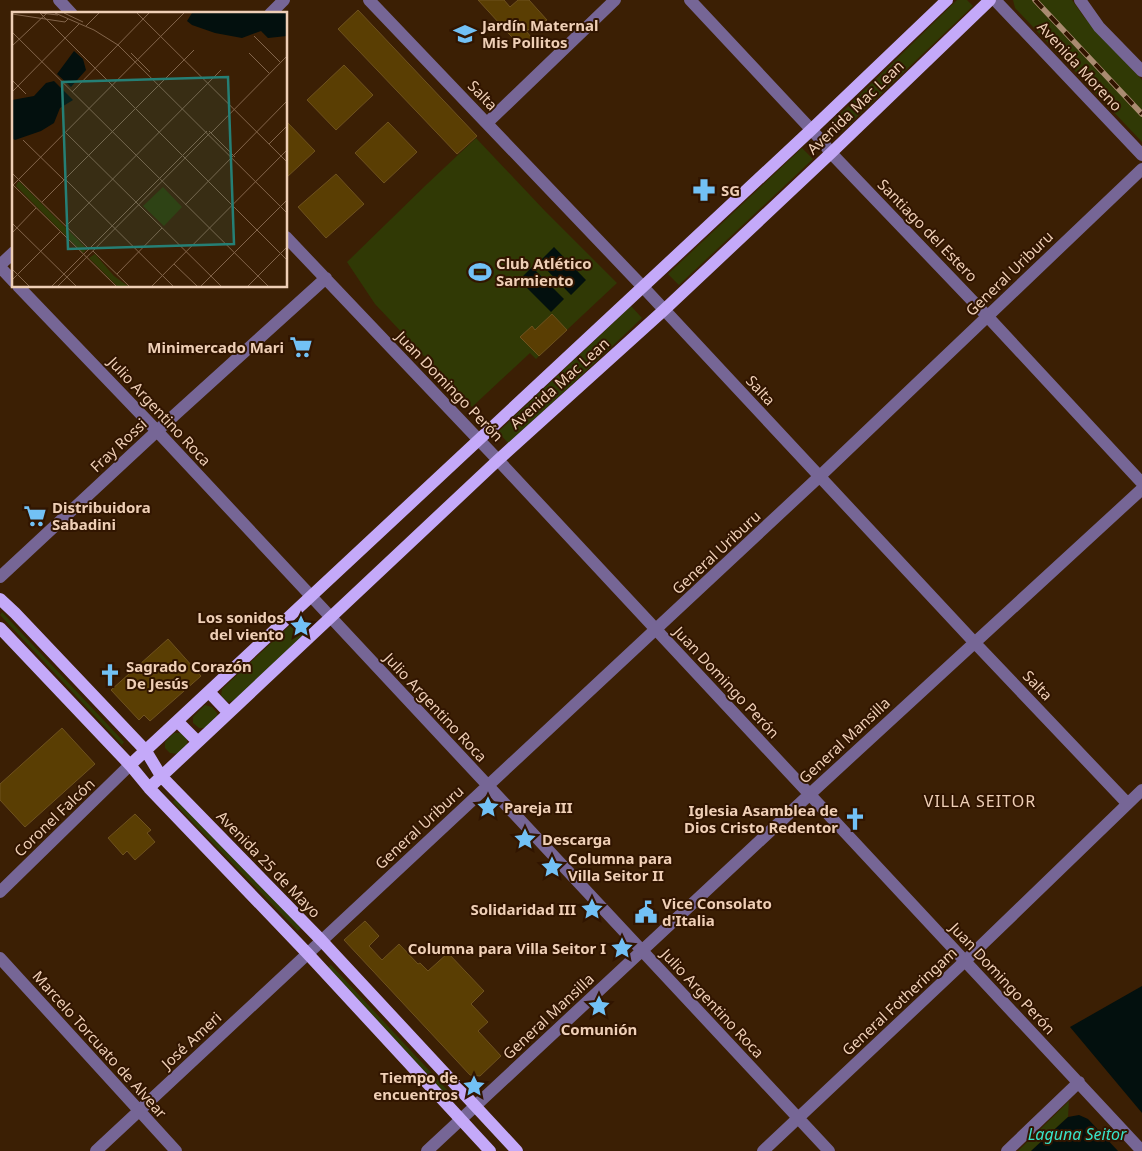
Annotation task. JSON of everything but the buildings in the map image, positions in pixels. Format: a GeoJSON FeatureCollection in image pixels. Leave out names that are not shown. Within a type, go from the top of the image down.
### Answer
{"type":"FeatureCollection","features":[{"type":"Feature","properties":{"kind":"main road","name":"Avenida Mac Lean"},"geometry":{"type":"LineString","coordinates":[[130,766],[811,130],[947,0]]}},
{"type":"Feature","properties":{"kind":"main road","name":"Avenida Mac Lean"},"geometry":{"type":"LineString","coordinates":[[149,788],[498,460],[664,310],[990,0]]}},
{"type":"Feature","properties":{"kind":"main road","name":"Avenida 25 de Mayo"},"geometry":{"type":"LineString","coordinates":[[0,599],[146,751],[162,776],[322,940],[517,1151]]}},
{"type":"Feature","properties":{"kind":"main road"},"geometry":{"type":"LineString","coordinates":[[0,628],[149,788],[308,954],[490,1151]]}},
{"type":"Feature","properties":{"kind":"main road"},"geometry":{"type":"LineString","coordinates":[[209,692],[229,713]]}},
{"type":"Feature","properties":{"kind":"main road"},"geometry":{"type":"LineString","coordinates":[[178,722],[198,742]]}},
{"type":"Feature","properties":{"kind":"street"},"geometry":{"type":"LineString","coordinates":[[59,0],[70,12]]}},
{"type":"Feature","properties":{"kind":"street"},"geometry":{"type":"LineString","coordinates":[[272,12],[284,0]]}},
{"type":"Feature","properties":{"kind":"street","name":"Salta"},"geometry":{"type":"LineString","coordinates":[[369,0],[643,287],[974,642],[1128,803]]}},
{"type":"Feature","properties":{"kind":"street"},"geometry":{"type":"LineString","coordinates":[[487,123],[615,0]]}},
{"type":"Feature","properties":{"kind":"street","name":"Santiago del Estero"},"geometry":{"type":"LineString","coordinates":[[690,0],[831,153],[987,316],[1142,483]]}},
{"type":"Feature","properties":{"kind":"street","name":"Avenida Moreno"},"geometry":{"type":"LineString","coordinates":[[995,0],[1142,155]]}},
{"type":"Feature","properties":{"kind":"street"},"geometry":{"type":"LineString","coordinates":[[1080,0],[1100,26],[1142,71]]}},
{"type":"Feature","properties":{"kind":"street","name":"General Uriburu"},"geometry":{"type":"LineString","coordinates":[[308,954],[820,476],[1142,169]]}},
{"type":"Feature","properties":{"kind":"street","name":"Juan Domingo Perón"},"geometry":{"type":"LineString","coordinates":[[288,239],[498,460],[1142,1151]]}},
{"type":"Feature","properties":{"kind":"street"},"geometry":{"type":"LineString","coordinates":[[12,254],[0,266],[12,280]]}},
{"type":"Feature","properties":{"kind":"street","name":"Fray Rossi"},"geometry":{"type":"LineString","coordinates":[[0,577],[326,278]]}},
{"type":"Feature","properties":{"kind":"street","name":"Julio Argentino Roca"},"geometry":{"type":"LineString","coordinates":[[20,288],[157,431],[829,1151]]}},
{"type":"Feature","properties":{"kind":"street","name":"General Mansilla"},"geometry":{"type":"LineString","coordinates":[[427,1151],[974,642],[1142,489]]}},
{"type":"Feature","properties":{"kind":"street","name":"Coronel Falcón"},"geometry":{"type":"LineString","coordinates":[[0,892],[130,766]]}},
{"type":"Feature","properties":{"kind":"street","name":"General Fotheringam"},"geometry":{"type":"LineString","coordinates":[[763,1151],[965,961],[1142,790]]}},
{"type":"Feature","properties":{"kind":"street","name":"José Ameri"},"geometry":{"type":"LineString","coordinates":[[96,1151],[308,954]]}},
{"type":"Feature","properties":{"kind":"street","name":"Marcelo Torcuato de Alvear"},"geometry":{"type":"LineString","coordinates":[[0,958],[176,1151]]}},
{"type":"Feature","properties":{"kind":"street"},"geometry":{"type":"LineString","coordinates":[[1007,1151],[1079,1082]]}},
{"type":"Feature","properties":{"kind":"green space"},"geometry":{"type":"Polygon","coordinates":[[[957,0],[967,0],[973,6],[841,132],[832,122],[957,0]]]}},
{"type":"Feature","properties":{"kind":"green space"},"geometry":{"type":"Polygon","coordinates":[[[1013,0],[1072,0],[1084,17],[1142,80],[1142,142],[1015,8],[1013,0]]]}},
{"type":"Feature","properties":{"kind":"green space","name":"Club Atlético Sarmiento"},"geometry":{"type":"Polygon","coordinates":[[[476,138],[617,283],[536,359],[530,353],[472,407],[375,304],[347,262],[476,138]]]}},
{"type":"Feature","properties":{"kind":"green space"},"geometry":{"type":"Polygon","coordinates":[[[802,148],[813,159],[679,285],[668,274],[802,148]]]}},
{"type":"Feature","properties":{"kind":"green space"},"geometry":{"type":"Polygon","coordinates":[[[631,306],[642,318],[509,444],[498,432],[631,306]]]}},
{"type":"Feature","properties":{"kind":"green space"},"geometry":{"type":"Polygon","coordinates":[[[2,612],[124,742],[122,745],[0,615],[2,612]]]}},
{"type":"Feature","properties":{"kind":"green space"},"geometry":{"type":"Polygon","coordinates":[[[304,617],[310,625],[310,630],[234,701],[228,702],[221,696],[222,689],[298,618],[304,617]]]}},
{"type":"Feature","properties":{"kind":"green space"},"geometry":{"type":"Polygon","coordinates":[[[205,705],[212,707],[217,713],[217,719],[207,728],[199,728],[193,723],[193,717],[205,705]]]}},
{"type":"Feature","properties":{"kind":"green space"},"geometry":{"type":"Polygon","coordinates":[[[174,733],[183,733],[187,738],[187,746],[179,754],[170,753],[165,748],[165,742],[174,733]]]}},
{"type":"Feature","properties":{"kind":"green space"},"geometry":{"type":"Polygon","coordinates":[[[176,798],[301,928],[298,931],[173,802],[176,798]]]}},
{"type":"Feature","properties":{"kind":"green space"},"geometry":{"type":"Polygon","coordinates":[[[331,965],[453,1096],[450,1099],[328,967],[331,965]]]}},
{"type":"Feature","properties":{"kind":"green space"},"geometry":{"type":"Polygon","coordinates":[[[1069,1101],[1068,1117],[1031,1151],[1018,1151],[1069,1101]]]}},
{"type":"Feature","properties":{"kind":"water"},"geometry":{"type":"Polygon","coordinates":[[[554,247],[586,280],[571,295],[539,262],[554,247]]]}},
{"type":"Feature","properties":{"kind":"water"},"geometry":{"type":"Polygon","coordinates":[[[532,267],[564,299],[551,312],[519,280],[532,267]]]}},
{"type":"Feature","properties":{"kind":"water","name":"Laguna Seitor"},"geometry":{"type":"Polygon","coordinates":[[[1142,986],[1142,1113],[1070,1027],[1142,986]]]}},
{"type":"Feature","properties":{"kind":"water","name":"Laguna Seitor"},"geometry":{"type":"Polygon","coordinates":[[[1079,1115],[1088,1119],[1118,1151],[1031,1151],[1068,1117],[1079,1115]]]}},
{"type":"Feature","properties":{"kind":"railway"},"geometry":{"type":"LineString","coordinates":[[1035,0],[1142,114]]}},
{"type":"Feature","properties":{"kind":"place","name":"Jardín Maternal Mis Pollitos"},"geometry":{"type":"Point","coordinates":[465,34]}},
{"type":"Feature","properties":{"kind":"place","name":"SG"},"geometry":{"type":"Point","coordinates":[704,190]}},
{"type":"Feature","properties":{"kind":"place","name":"Club Atlético Sarmiento"},"geometry":{"type":"Point","coordinates":[480,272]}},
{"type":"Feature","properties":{"kind":"place","name":"Minimercado Mari"},"geometry":{"type":"Point","coordinates":[301,347]}},
{"type":"Feature","properties":{"kind":"place","name":"Distribuidora Sabadini"},"geometry":{"type":"Point","coordinates":[35,516]}},
{"type":"Feature","properties":{"kind":"place","name":"Los sonidos del viento"},"geometry":{"type":"Point","coordinates":[301,626]}},
{"type":"Feature","properties":{"kind":"place","name":"Sagrado Corazón De Jesús"},"geometry":{"type":"Point","coordinates":[110,675]}},
{"type":"Feature","properties":{"kind":"place","name":"Pareja III"},"geometry":{"type":"Point","coordinates":[488,807]}},
{"type":"Feature","properties":{"kind":"place","name":"Iglesia Asamblea de Dios Cristo Redentor"},"geometry":{"type":"Point","coordinates":[855,819]}},
{"type":"Feature","properties":{"kind":"place","name":"Descarga"},"geometry":{"type":"Point","coordinates":[525,839]}},
{"type":"Feature","properties":{"kind":"place","name":"Columna para Villa Seitor II"},"geometry":{"type":"Point","coordinates":[552,867]}},
{"type":"Feature","properties":{"kind":"place","name":"Solidaridad III"},"geometry":{"type":"Point","coordinates":[592,909]}},
{"type":"Feature","properties":{"kind":"place","name":"Vice Consolato d'Italia"},"geometry":{"type":"Point","coordinates":[646,912]}},
{"type":"Feature","properties":{"kind":"place","name":"Columna para Villa Seitor I"},"geometry":{"type":"Point","coordinates":[622,948]}},
{"type":"Feature","properties":{"kind":"place","name":"Comunión"},"geometry":{"type":"Point","coordinates":[599,1006]}},
{"type":"Feature","properties":{"kind":"place","name":"Tiempo de encuentros"},"geometry":{"type":"Point","coordinates":[474,1086]}},
{"type":"Feature","properties":{"kind":"district","name":"VILLA SEITOR"},"geometry":{"type":"Point","coordinates":[980,801]}}]}
